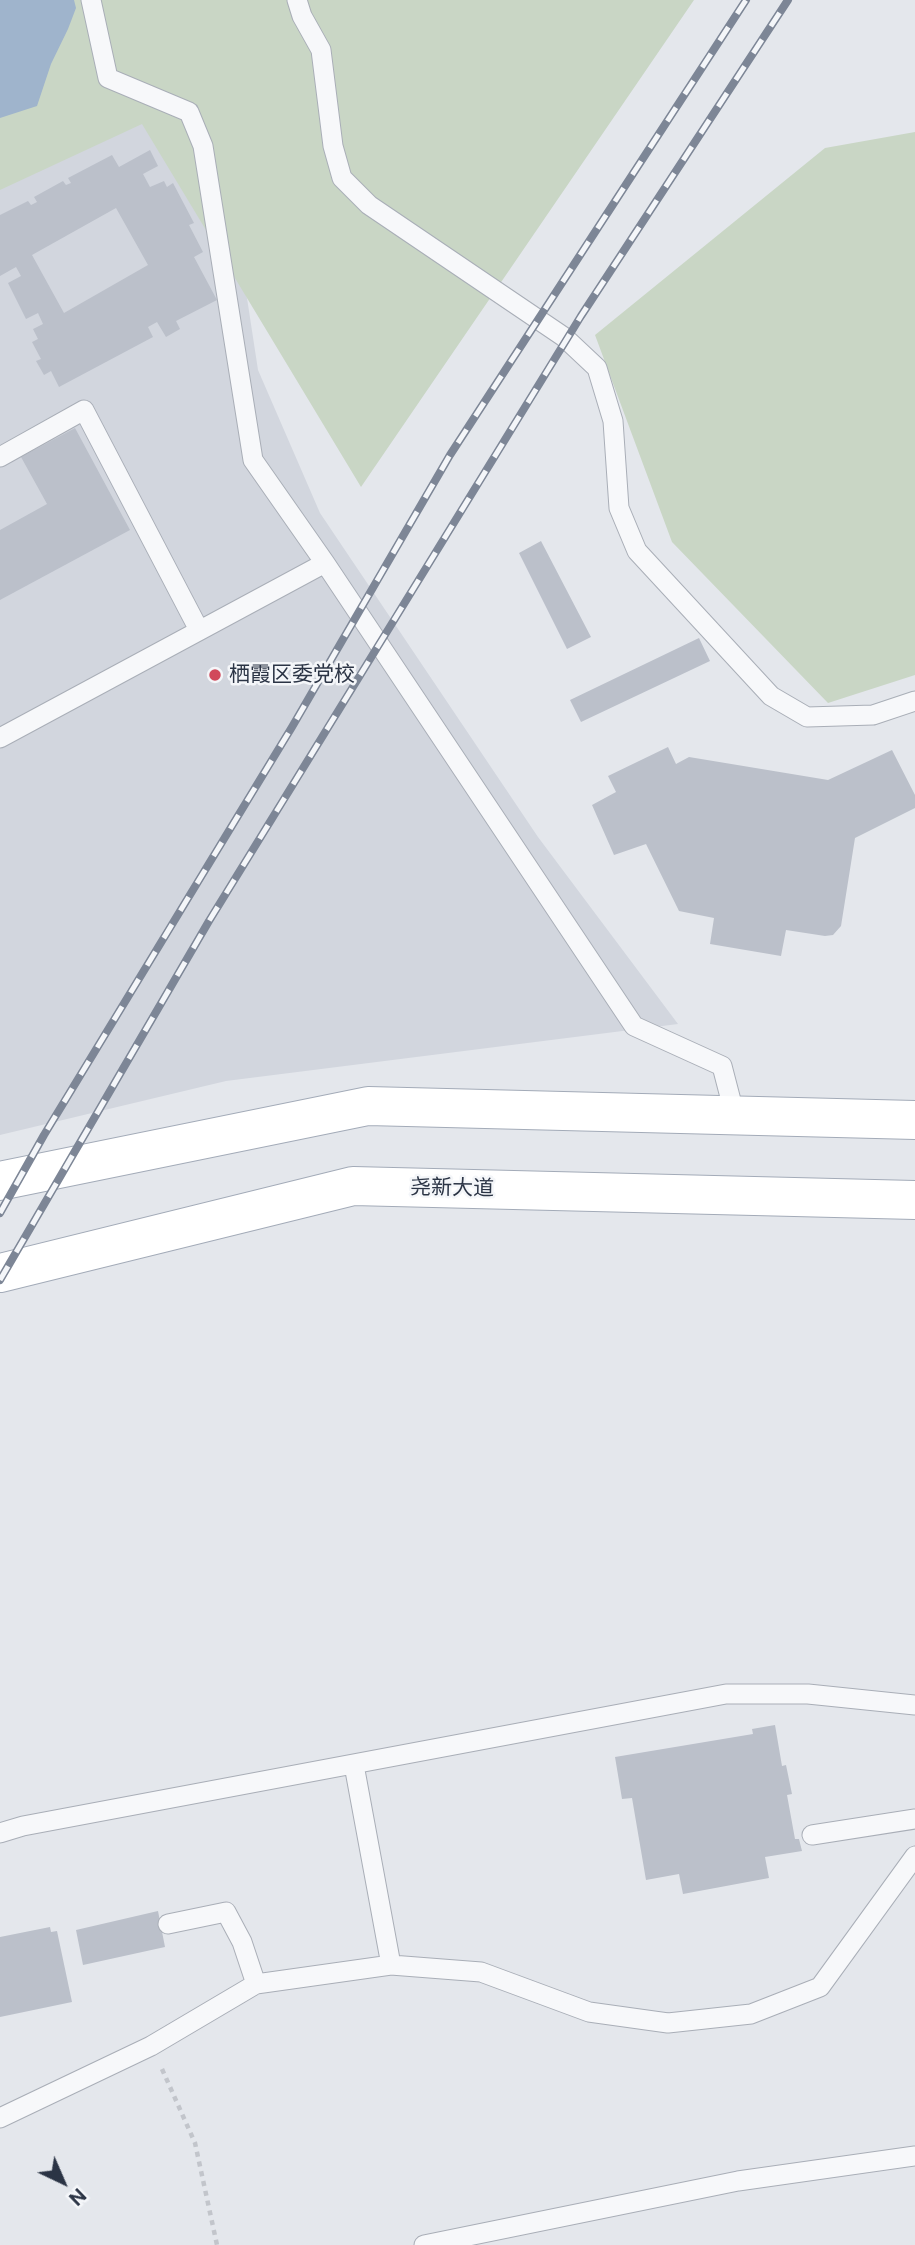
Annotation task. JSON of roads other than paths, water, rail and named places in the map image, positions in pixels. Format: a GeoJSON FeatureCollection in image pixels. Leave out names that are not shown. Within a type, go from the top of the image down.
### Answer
{"type":"FeatureCollection","features":[{"type":"Feature","properties":{"kind":"main road"},"geometry":{"type":"LineString","coordinates":[[0,1181],[368,1106],[915,1120]]}},
{"type":"Feature","properties":{"kind":"main road","name":"尧新大道"},"geometry":{"type":"LineString","coordinates":[[0,1273],[353,1186],[915,1200]]}},
{"type":"Feature","properties":{"kind":"lane"},"geometry":{"type":"LineString","coordinates":[[91,0],[108,78],[189,112],[203,146],[253,460],[325,563],[634,1026],[722,1066],[735,1116]]}},
{"type":"Feature","properties":{"kind":"lane"},"geometry":{"type":"LineString","coordinates":[[297,0],[321,50],[334,146],[342,178],[369,205],[564,337],[597,368],[613,421],[619,508],[637,551],[771,696],[807,717],[873,715],[915,701]]}},
{"type":"Feature","properties":{"kind":"lane"},"geometry":{"type":"LineString","coordinates":[[0,457],[84,410],[199,630]]}},
{"type":"Feature","properties":{"kind":"lane"},"geometry":{"type":"LineString","coordinates":[[0,738],[325,563]]}},
{"type":"Feature","properties":{"kind":"lane"},"geometry":{"type":"LineString","coordinates":[[0,1833],[23,1826],[726,1694],[808,1694],[915,1704]]}},
{"type":"Feature","properties":{"kind":"lane"},"geometry":{"type":"LineString","coordinates":[[354,1765],[391,1965]]}},
{"type":"Feature","properties":{"kind":"lane"},"geometry":{"type":"LineString","coordinates":[[812,1835],[915,1819]]}},
{"type":"Feature","properties":{"kind":"lane"},"geometry":{"type":"LineString","coordinates":[[0,2118],[152,2046],[256,1984],[391,1965],[481,1972],[589,2012],[655,2022],[751,2014],[820,1987],[915,1856]]}},
{"type":"Feature","properties":{"kind":"lane"},"geometry":{"type":"LineString","coordinates":[[168,1924],[226,1912],[242,1942],[256,1984]]}},
{"type":"Feature","properties":{"kind":"lane"},"geometry":{"type":"LineString","coordinates":[[424,2245],[737,2180],[915,2156]]}},
{"type":"Feature","properties":{"kind":"water"},"geometry":{"type":"Polygon","coordinates":[[[0,0],[74,0],[76,8],[51,64],[37,106],[0,118],[0,0]]]}},
{"type":"Feature","properties":{"kind":"railway"},"geometry":{"type":"LineString","coordinates":[[0,1213],[44,1135],[292,727],[450,455],[746,0]]}},
{"type":"Feature","properties":{"kind":"railway"},"geometry":{"type":"LineString","coordinates":[[0,1280],[209,921],[581,316],[788,0]]}},
{"type":"Feature","properties":{"kind":"place","name":"栖霞区委党校"},"geometry":{"type":"Point","coordinates":[215,675]}}]}
